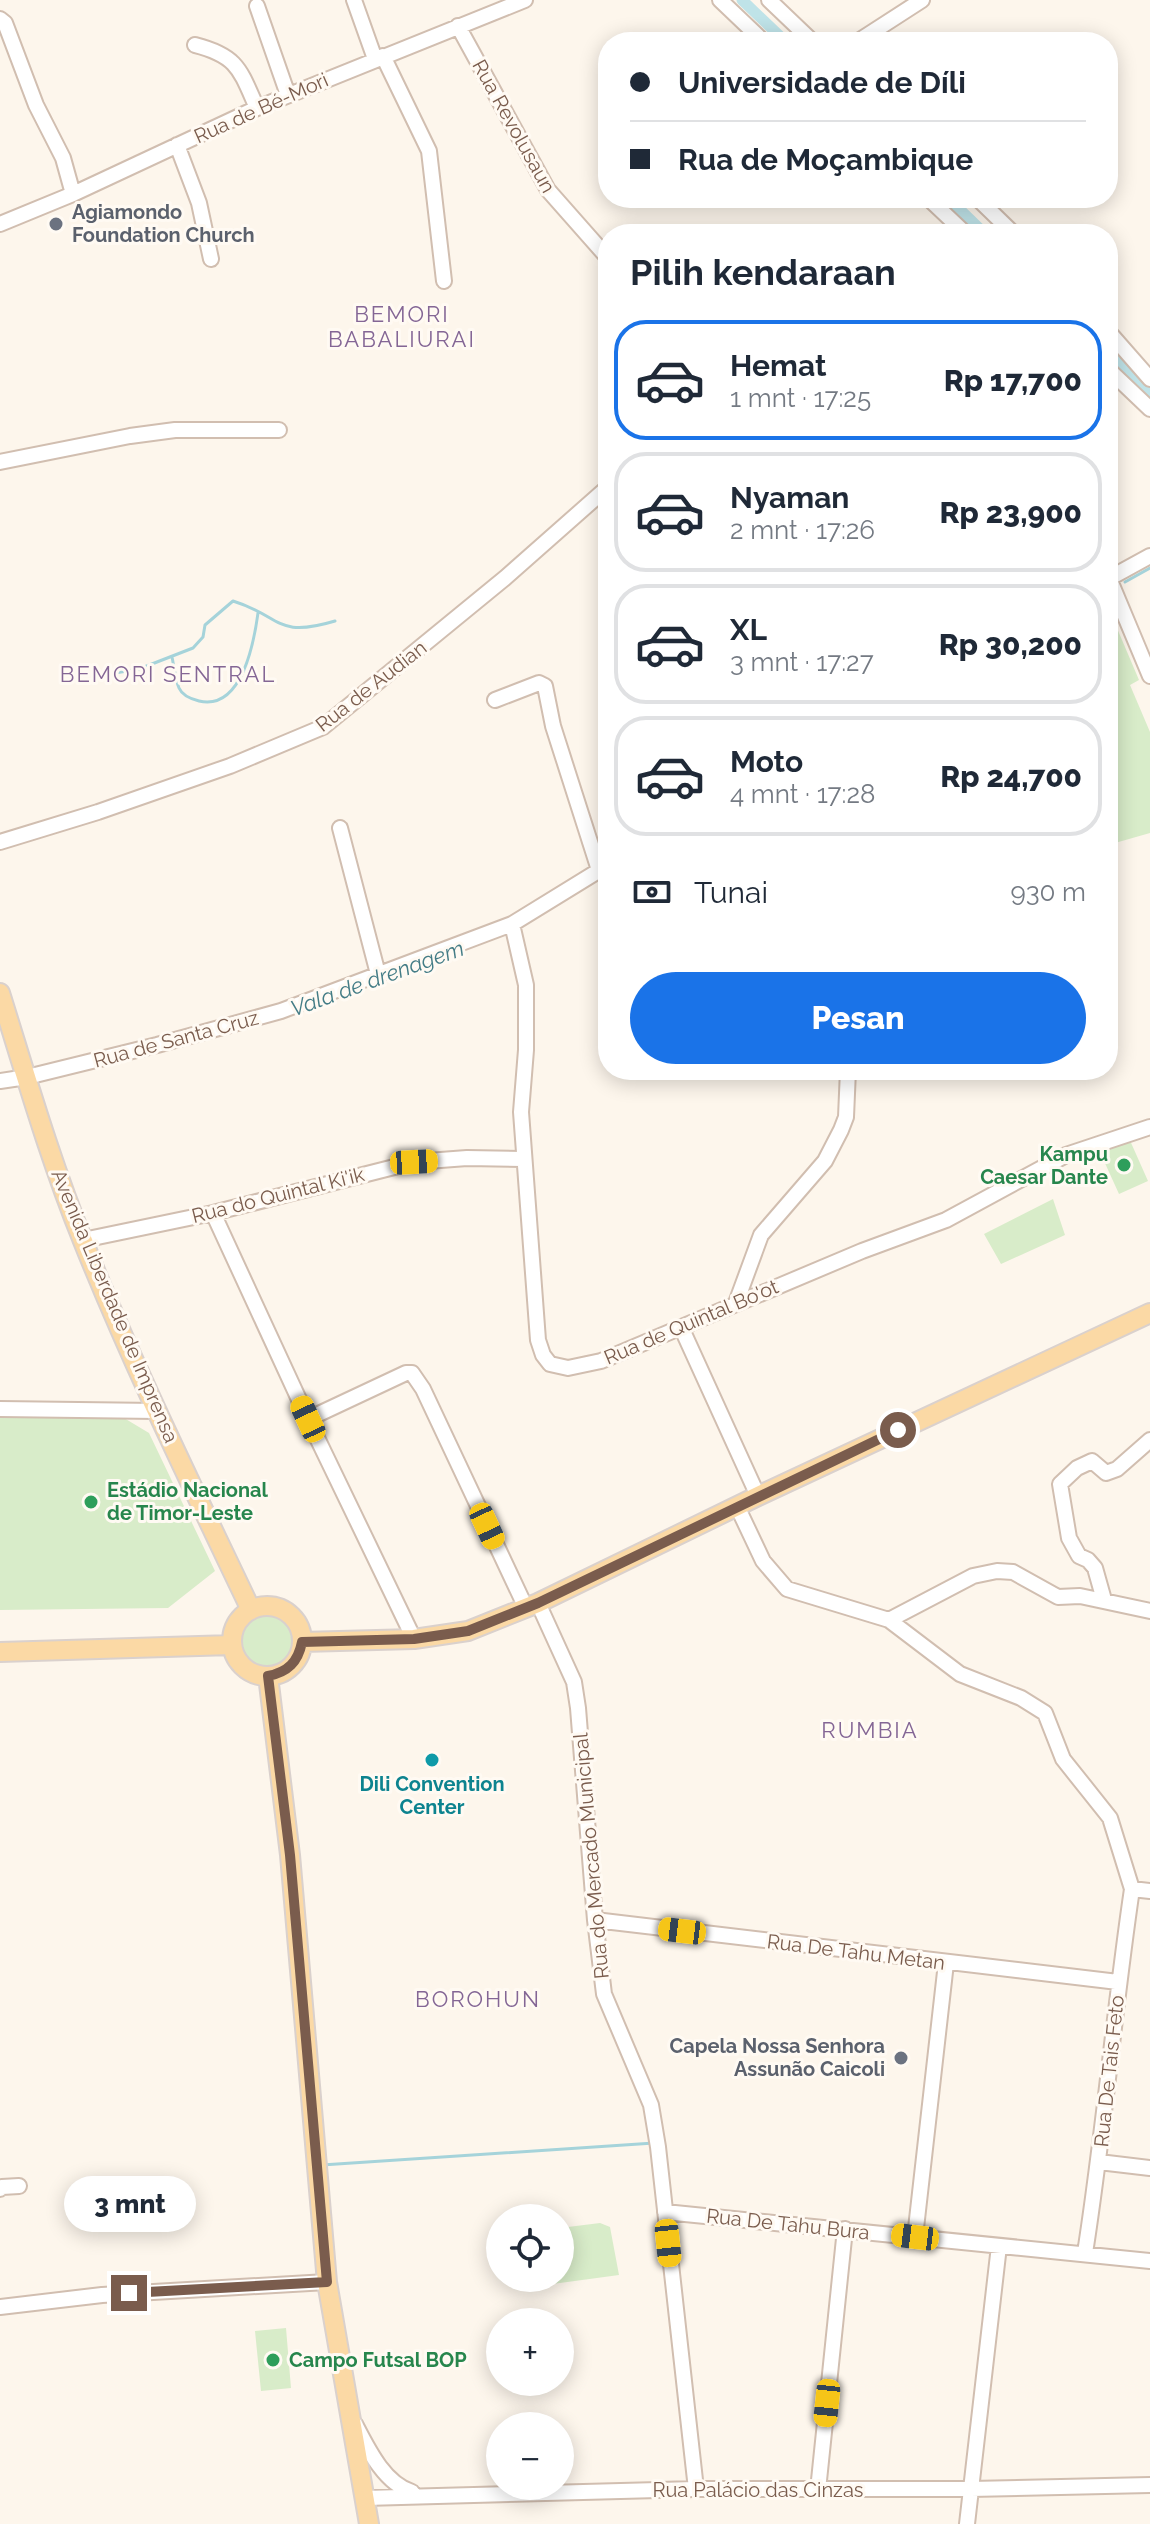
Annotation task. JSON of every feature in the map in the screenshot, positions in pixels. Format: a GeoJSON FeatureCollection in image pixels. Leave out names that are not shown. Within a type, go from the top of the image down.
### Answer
{"type":"FeatureCollection","features":[{"type":"Feature","properties":{"kind":"main road","name":"Avenida Liberdade de Imprensa"},"geometry":{"type":"LineString","coordinates":[[0,993],[83,1240],[157,1411],[251,1610]]}},
{"type":"Feature","properties":{"kind":"main road"},"geometry":{"type":"LineString","coordinates":[[302,1642],[414,1639],[468,1631],[532,1605],[1150,1313]]}},
{"type":"Feature","properties":{"kind":"main road"},"geometry":{"type":"LineString","coordinates":[[271,1606],[290,1614],[296,1622],[302,1642],[300,1653],[288,1669],[268,1676],[249,1671],[241,1664],[232,1645],[236,1625],[251,1610],[271,1606]]}},
{"type":"Feature","properties":{"kind":"main road"},"geometry":{"type":"LineString","coordinates":[[0,1652],[232,1645]]}},
{"type":"Feature","properties":{"kind":"main road"},"geometry":{"type":"LineString","coordinates":[[268,1676],[290,1855],[327,2282],[369,2524]]}},
{"type":"Feature","properties":{"kind":"street"},"geometry":{"type":"LineString","coordinates":[[354,0],[379,57],[429,151],[444,281]]}},
{"type":"Feature","properties":{"kind":"street","name":"Rua de Bé-Mori"},"geometry":{"type":"LineString","coordinates":[[0,224],[73,194],[257,108],[525,0]]}},
{"type":"Feature","properties":{"kind":"street"},"geometry":{"type":"LineString","coordinates":[[720,0],[754,32]]}},
{"type":"Feature","properties":{"kind":"street"},"geometry":{"type":"LineString","coordinates":[[769,0],[803,32]]}},
{"type":"Feature","properties":{"kind":"street"},"geometry":{"type":"LineString","coordinates":[[872,32],[922,0]]}},
{"type":"Feature","properties":{"kind":"street"},"geometry":{"type":"LineString","coordinates":[[257,6],[288,95]]}},
{"type":"Feature","properties":{"kind":"street"},"geometry":{"type":"LineString","coordinates":[[0,19],[5,23],[36,105],[63,158],[73,194]]}},
{"type":"Feature","properties":{"kind":"street","name":"Rua Revolusaun"},"geometry":{"type":"LineString","coordinates":[[458,26],[548,190],[598,247]]}},
{"type":"Feature","properties":{"kind":"street"},"geometry":{"type":"LineString","coordinates":[[195,45],[227,56],[241,73],[257,108]]}},
{"type":"Feature","properties":{"kind":"street"},"geometry":{"type":"LineString","coordinates":[[177,145],[199,203],[211,259]]}},
{"type":"Feature","properties":{"kind":"street"},"geometry":{"type":"LineString","coordinates":[[939,208],[955,224]]}},
{"type":"Feature","properties":{"kind":"street"},"geometry":{"type":"LineString","coordinates":[[987,208],[1004,224]]}},
{"type":"Feature","properties":{"kind":"street"},"geometry":{"type":"LineString","coordinates":[[1118,342],[1150,379]]}},
{"type":"Feature","properties":{"kind":"street"},"geometry":{"type":"LineString","coordinates":[[1118,379],[1150,409]]}},
{"type":"Feature","properties":{"kind":"street"},"geometry":{"type":"LineString","coordinates":[[0,462],[175,430],[279,430]]}},
{"type":"Feature","properties":{"kind":"street","name":"Rua de Audian"},"geometry":{"type":"LineString","coordinates":[[0,842],[230,766],[323,727],[505,578],[598,496]]}},
{"type":"Feature","properties":{"kind":"street"},"geometry":{"type":"LineString","coordinates":[[1118,574],[1150,556]]}},
{"type":"Feature","properties":{"kind":"street"},"geometry":{"type":"LineString","coordinates":[[1118,602],[1150,676]]}},
{"type":"Feature","properties":{"kind":"street"},"geometry":{"type":"LineString","coordinates":[[495,700],[539,683],[545,686],[553,726],[598,851]]}},
{"type":"Feature","properties":{"kind":"street"},"geometry":{"type":"LineString","coordinates":[[340,828],[378,974]]}},
{"type":"Feature","properties":{"kind":"street","name":"Rua de Santa Cruz"},"geometry":{"type":"LineString","coordinates":[[0,1081],[157,1045],[281,1011],[513,928],[598,872]]}},
{"type":"Feature","properties":{"kind":"street","name":"Rua de Quintal Bo'ot"},"geometry":{"type":"LineString","coordinates":[[513,928],[526,985],[522,1159],[538,1340],[550,1364],[568,1368],[582,1366],[681,1327],[862,1251],[946,1220],[1066,1155],[1150,1127]]}},
{"type":"Feature","properties":{"kind":"street"},"geometry":{"type":"LineString","coordinates":[[736,1303],[761,1235],[825,1161],[841,1130],[846,1117],[848,1080]]}},
{"type":"Feature","properties":{"kind":"street","name":"Rua do Quintal Ki'ik"},"geometry":{"type":"LineString","coordinates":[[83,1240],[213,1213],[414,1162],[467,1158],[522,1159]]}},
{"type":"Feature","properties":{"kind":"street"},"geometry":{"type":"LineString","coordinates":[[213,1213],[414,1639]]}},
{"type":"Feature","properties":{"kind":"street"},"geometry":{"type":"LineString","coordinates":[[681,1327],[758,1496]]}},
{"type":"Feature","properties":{"kind":"street","name":"Rua do Mercado Municipal"},"geometry":{"type":"LineString","coordinates":[[308,1419],[406,1373],[412,1373],[574,1682],[604,1994],[651,2105],[696,2489]]}},
{"type":"Feature","properties":{"kind":"street"},"geometry":{"type":"LineString","coordinates":[[0,1409],[157,1411]]}},
{"type":"Feature","properties":{"kind":"street"},"geometry":{"type":"LineString","coordinates":[[1104,1600],[1095,1568],[1079,1556],[1069,1538],[1060,1484],[1077,1468],[1092,1461],[1106,1473],[1117,1469],[1150,1440]]}},
{"type":"Feature","properties":{"kind":"street"},"geometry":{"type":"LineString","coordinates":[[737,1506],[763,1561],[787,1589],[889,1620],[960,1674],[1021,1698],[1045,1713],[1063,1759],[1110,1818],[1132,1889],[1150,1891]]}},
{"type":"Feature","properties":{"kind":"street"},"geometry":{"type":"LineString","coordinates":[[889,1620],[973,1576],[997,1571],[1013,1572],[1058,1597],[1080,1596],[1150,1611]]}},
{"type":"Feature","properties":{"kind":"street","name":"Rua De Tais Feto"},"geometry":{"type":"LineString","coordinates":[[1085,2253],[1132,1889]]}},
{"type":"Feature","properties":{"kind":"street","name":"Rua De Tahu Metan"},"geometry":{"type":"LineString","coordinates":[[595,1920],[1118,1982]]}},
{"type":"Feature","properties":{"kind":"street"},"geometry":{"type":"LineString","coordinates":[[915,2237],[946,1963]]}},
{"type":"Feature","properties":{"kind":"street"},"geometry":{"type":"LineString","coordinates":[[1099,2162],[1150,2168]]}},
{"type":"Feature","properties":{"kind":"street"},"geometry":{"type":"LineString","coordinates":[[0,2189],[19,2186]]}},
{"type":"Feature","properties":{"kind":"street","name":"Rua De Tahu Bura"},"geometry":{"type":"LineString","coordinates":[[665,2212],[1150,2261]]}},
{"type":"Feature","properties":{"kind":"street"},"geometry":{"type":"LineString","coordinates":[[818,2490],[845,2229]]}},
{"type":"Feature","properties":{"kind":"street"},"geometry":{"type":"LineString","coordinates":[[967,2524],[999,2246]]}},
{"type":"Feature","properties":{"kind":"street"},"geometry":{"type":"LineString","coordinates":[[0,2307],[102,2295],[327,2282]]}},
{"type":"Feature","properties":{"kind":"street"},"geometry":{"type":"LineString","coordinates":[[351,2417],[367,2447],[399,2488],[421,2494]]}},
{"type":"Feature","properties":{"kind":"street","name":"Rua Palácio das Cinzas"},"geometry":{"type":"LineString","coordinates":[[365,2498],[421,2494],[696,2489],[971,2489],[1150,2485]]}},
{"type":"Feature","properties":{"kind":"green space"},"geometry":{"type":"Polygon","coordinates":[[[1118,631],[1139,680],[1130,685],[1150,732],[1150,833],[1118,842],[1118,631]]]}},
{"type":"Feature","properties":{"kind":"green space","name":"Kampu Caesar Dante"},"geometry":{"type":"Polygon","coordinates":[[[1128,1136],[1148,1181],[1119,1194],[1099,1150],[1128,1136]]]}},
{"type":"Feature","properties":{"kind":"green space"},"geometry":{"type":"Polygon","coordinates":[[[1053,1199],[1065,1235],[1001,1264],[984,1234],[1053,1199]]]}},
{"type":"Feature","properties":{"kind":"green space","name":"Estádio Nacional de Timor-Leste"},"geometry":{"type":"Polygon","coordinates":[[[0,1410],[119,1415],[149,1433],[215,1571],[168,1608],[0,1610],[0,1410]]]}},
{"type":"Feature","properties":{"kind":"green space"},"geometry":{"type":"Polygon","coordinates":[[[268,1613],[287,1621],[295,1640],[287,1659],[268,1667],[249,1659],[241,1640],[249,1621],[268,1613]]]}},
{"type":"Feature","properties":{"kind":"green space"},"geometry":{"type":"Polygon","coordinates":[[[600,2223],[610,2227],[619,2275],[574,2281],[574,2226],[600,2223]]]}},
{"type":"Feature","properties":{"kind":"green space","name":"Campo Futsal BOP"},"geometry":{"type":"Polygon","coordinates":[[[286,2328],[291,2388],[261,2391],[255,2331],[286,2328]]]}},
{"type":"Feature","properties":{"kind":"waterway"},"geometry":{"type":"LineString","coordinates":[[742,0],[776,32]]}},
{"type":"Feature","properties":{"kind":"waterway"},"geometry":{"type":"LineString","coordinates":[[958,208],[975,224]]}},
{"type":"Feature","properties":{"kind":"waterway"},"geometry":{"type":"LineString","coordinates":[[1118,362],[1150,393]]}},
{"type":"Feature","properties":{"kind":"waterway","name":"Vala de drenagem"},"geometry":{"type":"LineString","coordinates":[[1125,582],[1150,568]]}},
{"type":"Feature","properties":{"kind":"waterway"},"geometry":{"type":"LineString","coordinates":[[115,673],[139,669],[193,648],[203,637],[205,625],[233,601],[289,627],[301,628],[335,621]]}},
{"type":"Feature","properties":{"kind":"waterway"},"geometry":{"type":"LineString","coordinates":[[172,657],[180,690],[185,695],[199,701],[214,701],[226,696],[243,672],[258,613]]}},
{"type":"Feature","properties":{"kind":"waterway","name":"Vala de drenagem"},"geometry":{"type":"LineString","coordinates":[[336,998],[438,959]]}},
{"type":"Feature","properties":{"kind":"waterway"},"geometry":{"type":"LineString","coordinates":[[322,2165],[654,2143]]}},
{"type":"Feature","properties":{"kind":"place","name":"Agiamondo Foundation Church"},"geometry":{"type":"Point","coordinates":[56,224]}},
{"type":"Feature","properties":{"kind":"place","name":"Kampu Caesar Dante"},"geometry":{"type":"Point","coordinates":[1124,1165]}},
{"type":"Feature","properties":{"kind":"place","name":"Estádio Nacional de Timor-Leste"},"geometry":{"type":"Point","coordinates":[91,1502]}},
{"type":"Feature","properties":{"kind":"place","name":"Dili Convention Center"},"geometry":{"type":"Point","coordinates":[432,1760]}},
{"type":"Feature","properties":{"kind":"place","name":"Capela Nossa Senhora Assunão Caicoli"},"geometry":{"type":"Point","coordinates":[901,2058]}},
{"type":"Feature","properties":{"kind":"place","name":"Campo Futsal BOP"},"geometry":{"type":"Point","coordinates":[273,2360]}},
{"type":"Feature","properties":{"kind":"district","name":"BEMORI BABALIURAI"},"geometry":{"type":"Point","coordinates":[402,326]}},
{"type":"Feature","properties":{"kind":"district","name":"BEMORI SENTRAL"},"geometry":{"type":"Point","coordinates":[168,674]}},
{"type":"Feature","properties":{"kind":"district","name":"RUMBIA"},"geometry":{"type":"Point","coordinates":[870,1730]}},
{"type":"Feature","properties":{"kind":"district","name":"BOROHUN"},"geometry":{"type":"Point","coordinates":[478,1999]}},
{"type":"Feature","properties":{"kind":"route"},"geometry":{"type":"LineString","coordinates":[[129,2293],[327,2282],[290,1855],[268,1676],[279,1674],[295,1662],[302,1642],[414,1639],[468,1631],[538,1603],[898,1430]]}}]}
